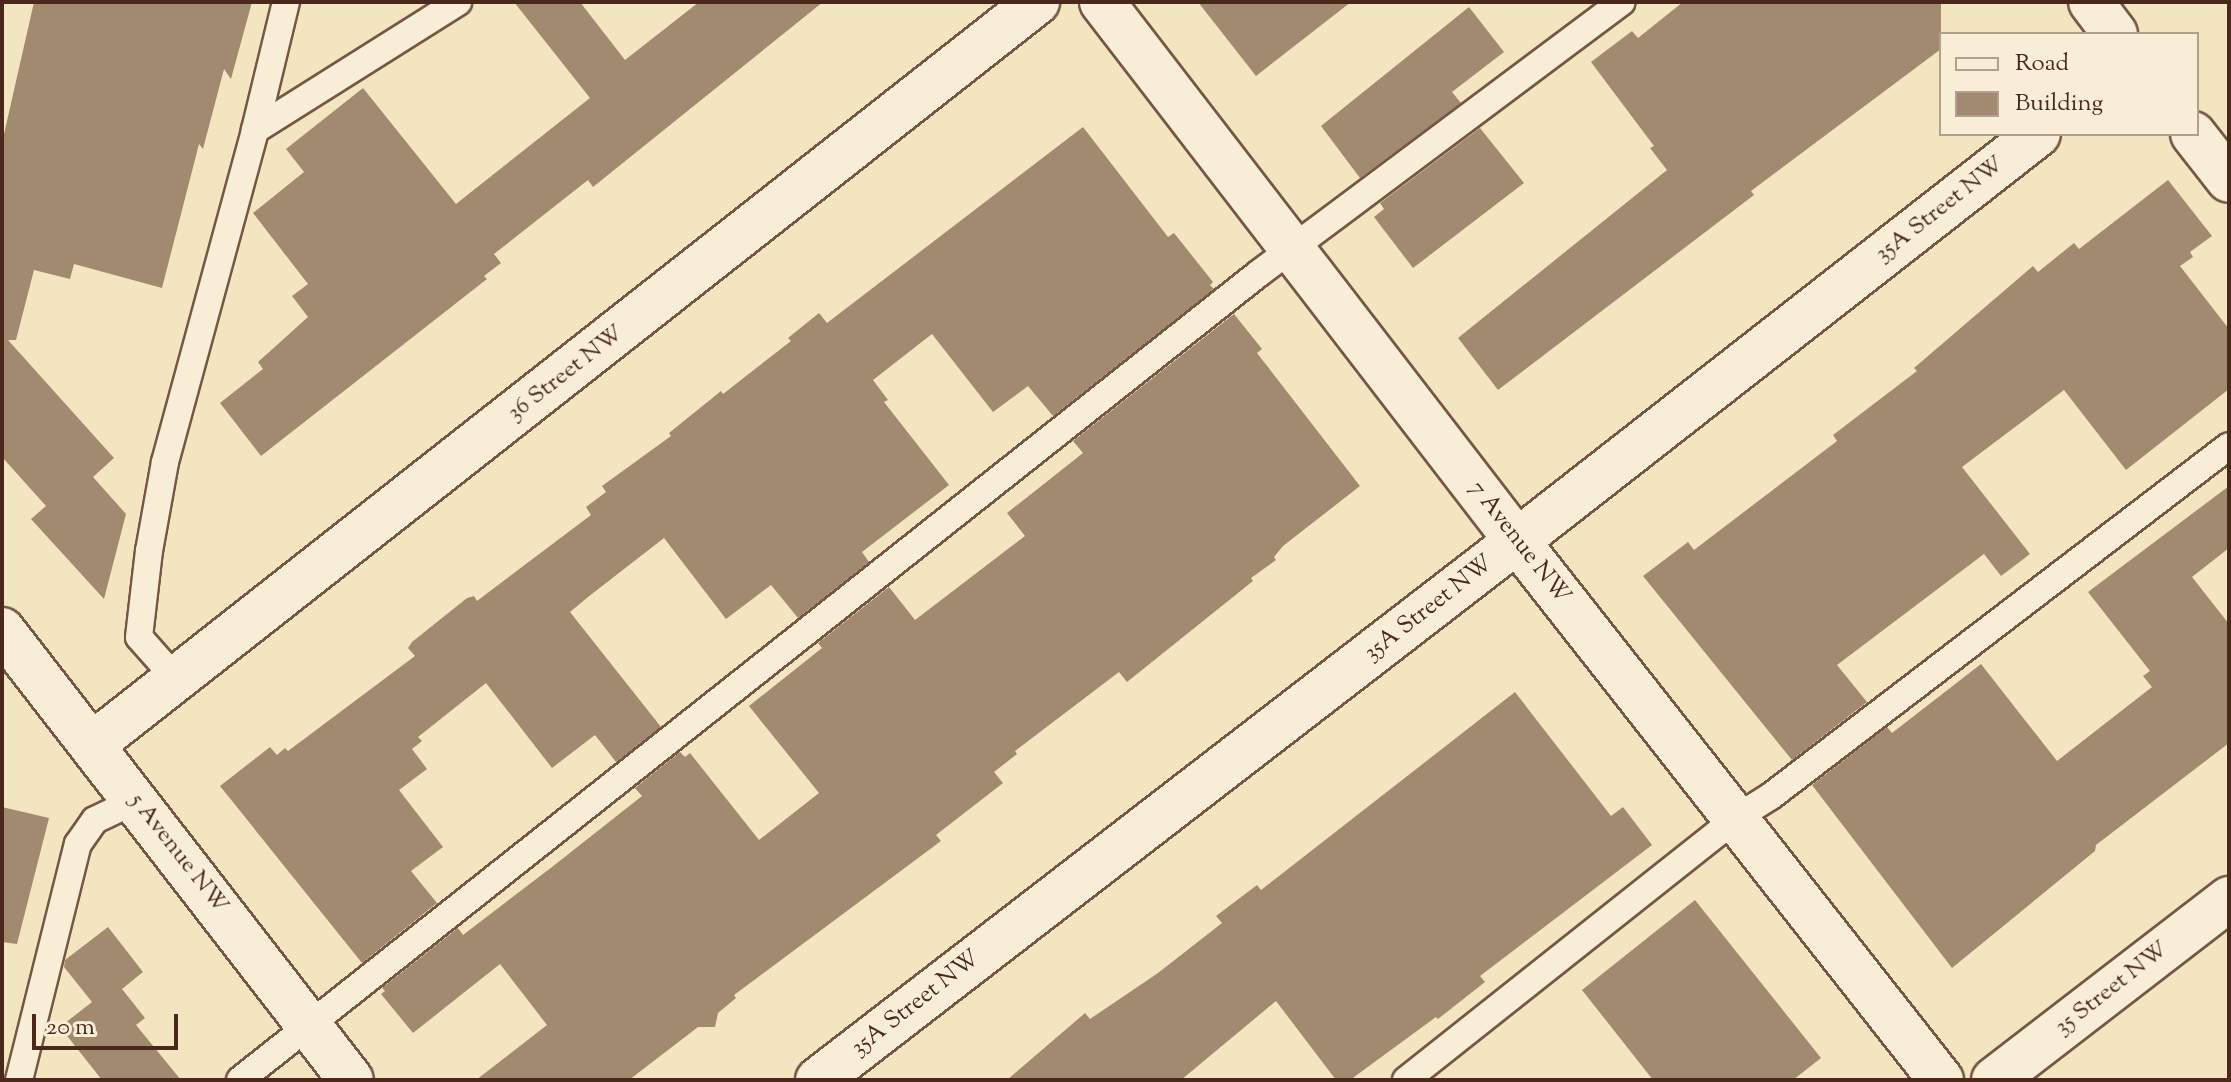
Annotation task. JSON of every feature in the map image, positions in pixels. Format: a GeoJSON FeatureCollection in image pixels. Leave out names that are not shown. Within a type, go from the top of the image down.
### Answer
{"type":"FeatureCollection","features":[{"type":"Feature","properties":{"kind":"street","name":"36 Street NW"},"geometry":{"type":"LineString","coordinates":[[93,744],[1037,2]]}},
{"type":"Feature","properties":{"kind":"street","name":"7 Avenue NW"},"geometry":{"type":"LineString","coordinates":[[1102,2],[1517,541],[1941,1080]]}},
{"type":"Feature","properties":{"kind":"street"},"geometry":{"type":"LineString","coordinates":[[2091,2],[2114,32]]}},
{"type":"Feature","properties":{"kind":"street","name":"35A Street NW"},"geometry":{"type":"LineString","coordinates":[[818,1080],[2035,136]]}},
{"type":"Feature","properties":{"kind":"street"},"geometry":{"type":"LineString","coordinates":[[2195,136],[2229,180]]}},
{"type":"Feature","properties":{"kind":"street","name":"5 Avenue NW"},"geometry":{"type":"LineString","coordinates":[[2,630],[137,800],[351,1080]]}},
{"type":"Feature","properties":{"kind":"street","name":"35 Street NW"},"geometry":{"type":"LineString","coordinates":[[1994,1080],[2229,899]]}},
{"type":"Feature","properties":{"kind":"lane"},"geometry":{"type":"LineString","coordinates":[[177,680],[139,637],[149,551],[165,462],[255,130],[286,2]]}},
{"type":"Feature","properties":{"kind":"lane"},"geometry":{"type":"LineString","coordinates":[[255,130],[458,2]]}},
{"type":"Feature","properties":{"kind":"lane"},"geometry":{"type":"LineString","coordinates":[[240,1080],[308,1023],[1293,249],[1622,2]]}},
{"type":"Feature","properties":{"kind":"lane"},"geometry":{"type":"LineString","coordinates":[[1406,1080],[1736,818],[1771,796],[2229,446]]}},
{"type":"Feature","properties":{"kind":"lane"},"geometry":{"type":"LineString","coordinates":[[19,1080],[78,844],[95,820],[137,800]]}},
{"type":"Feature","properties":{"kind":"building"},"geometry":{"type":"Polygon","coordinates":[[[34,2],[252,2],[231,79],[224,69],[203,149],[199,144],[162,288],[74,264],[70,279],[34,270],[16,340],[8,340],[114,458],[93,477],[126,514],[104,599],[31,519],[46,506],[2,457],[2,143],[34,2]]]}},
{"type":"Feature","properties":{"kind":"building"},"geometry":{"type":"Polygon","coordinates":[[[514,2],[580,2],[625,60],[699,2],[823,2],[593,187],[588,180],[494,254],[501,263],[484,276],[487,279],[261,456],[220,403],[263,369],[258,362],[308,317],[292,296],[308,284],[253,213],[304,172],[286,149],[363,88],[456,204],[590,98],[514,2]]]}},
{"type":"Feature","properties":{"kind":"building"},"geometry":{"type":"Polygon","coordinates":[[[1198,2],[1351,2],[1256,76],[1198,2]]]}},
{"type":"Feature","properties":{"kind":"building"},"geometry":{"type":"Polygon","coordinates":[[[1683,2],[1941,2],[1939,50],[1751,191],[1754,195],[1498,390],[1458,338],[1667,170],[1650,148],[1654,146],[1591,62],[1632,31],[1638,38],[1683,2]]]}},
{"type":"Feature","properties":{"kind":"building"},"geometry":{"type":"Polygon","coordinates":[[[1469,7],[1504,52],[1452,92],[1461,103],[1360,178],[1321,126],[1469,7]]]}},
{"type":"Feature","properties":{"kind":"building"},"geometry":{"type":"Polygon","coordinates":[[[1083,127],[1168,237],[1174,233],[1213,282],[1210,285],[1214,289],[1053,416],[1028,386],[993,412],[932,334],[873,380],[888,400],[884,402],[949,485],[862,552],[869,562],[798,618],[771,585],[726,619],[664,538],[588,597],[570,612],[661,727],[616,762],[595,735],[552,768],[486,683],[418,737],[422,741],[412,749],[427,769],[399,790],[443,847],[411,871],[437,903],[362,963],[220,786],[270,747],[277,755],[285,748],[288,751],[415,656],[408,648],[412,642],[467,598],[474,596],[477,601],[591,515],[586,507],[606,492],[602,486],[671,436],[669,433],[721,391],[723,394],[791,341],[788,338],[819,313],[827,323],[1083,127]]]}},
{"type":"Feature","properties":{"kind":"building"},"geometry":{"type":"Polygon","coordinates":[[[1480,128],[1524,183],[1413,268],[1374,217],[1384,209],[1380,203],[1480,128]]]}},
{"type":"Feature","properties":{"kind":"building"},"geometry":{"type":"Polygon","coordinates":[[[2168,180],[2212,236],[2190,252],[2193,257],[2180,266],[2229,329],[2229,389],[2126,470],[2064,390],[1962,467],[2030,554],[2001,576],[1984,554],[1837,665],[1867,702],[1792,760],[1643,576],[1688,542],[1694,550],[1837,441],[1833,435],[1917,371],[1914,368],[2033,266],[2038,272],[2074,243],[2079,249],[2168,180]]]}},
{"type":"Feature","properties":{"kind":"building"},"geometry":{"type":"Polygon","coordinates":[[[1234,314],[1262,349],[1257,353],[1360,486],[1283,546],[1274,557],[1276,560],[1251,578],[1253,581],[1127,682],[1119,672],[1015,751],[1017,754],[994,772],[1003,783],[936,835],[941,841],[734,995],[736,998],[718,1013],[715,1027],[698,1027],[629,1080],[476,1080],[547,1025],[500,964],[413,1033],[381,994],[385,991],[382,988],[458,928],[463,935],[642,796],[635,788],[680,752],[685,757],[690,753],[759,840],[819,793],[749,706],[822,648],[818,643],[889,587],[915,620],[1025,536],[1007,513],[1083,453],[1073,441],[1234,314]]]}},
{"type":"Feature","properties":{"kind":"building"},"geometry":{"type":"Polygon","coordinates":[[[2229,486],[2229,548],[2192,577],[2229,624],[2229,743],[2096,845],[2095,851],[1952,968],[1812,785],[1887,727],[1892,733],[1981,664],[2057,761],[2152,687],[2143,676],[2150,671],[2088,592],[2229,486]]]}},
{"type":"Feature","properties":{"kind":"building"},"geometry":{"type":"Polygon","coordinates":[[[1515,692],[1611,816],[1623,807],[1652,845],[1480,976],[1485,982],[1438,1019],[1436,1017],[1350,1080],[1336,1080],[1276,1001],[1181,1080],[1007,1080],[1085,1013],[1090,1019],[1158,973],[1222,923],[1216,916],[1257,885],[1261,890],[1515,692]]]}},
{"type":"Feature","properties":{"kind":"building"},"geometry":{"type":"Polygon","coordinates":[[[2,807],[49,818],[17,944],[2,942],[2,807]]]}},
{"type":"Feature","properties":{"kind":"building"},"geometry":{"type":"Polygon","coordinates":[[[1695,900],[1821,1058],[1793,1080],[1653,1080],[1582,990],[1695,900]]]}},
{"type":"Feature","properties":{"kind":"building"},"geometry":{"type":"Polygon","coordinates":[[[108,927],[143,972],[122,989],[145,1018],[136,1025],[181,1080],[102,1080],[60,1027],[92,1002],[64,967],[65,960],[108,927]]]}}]}
